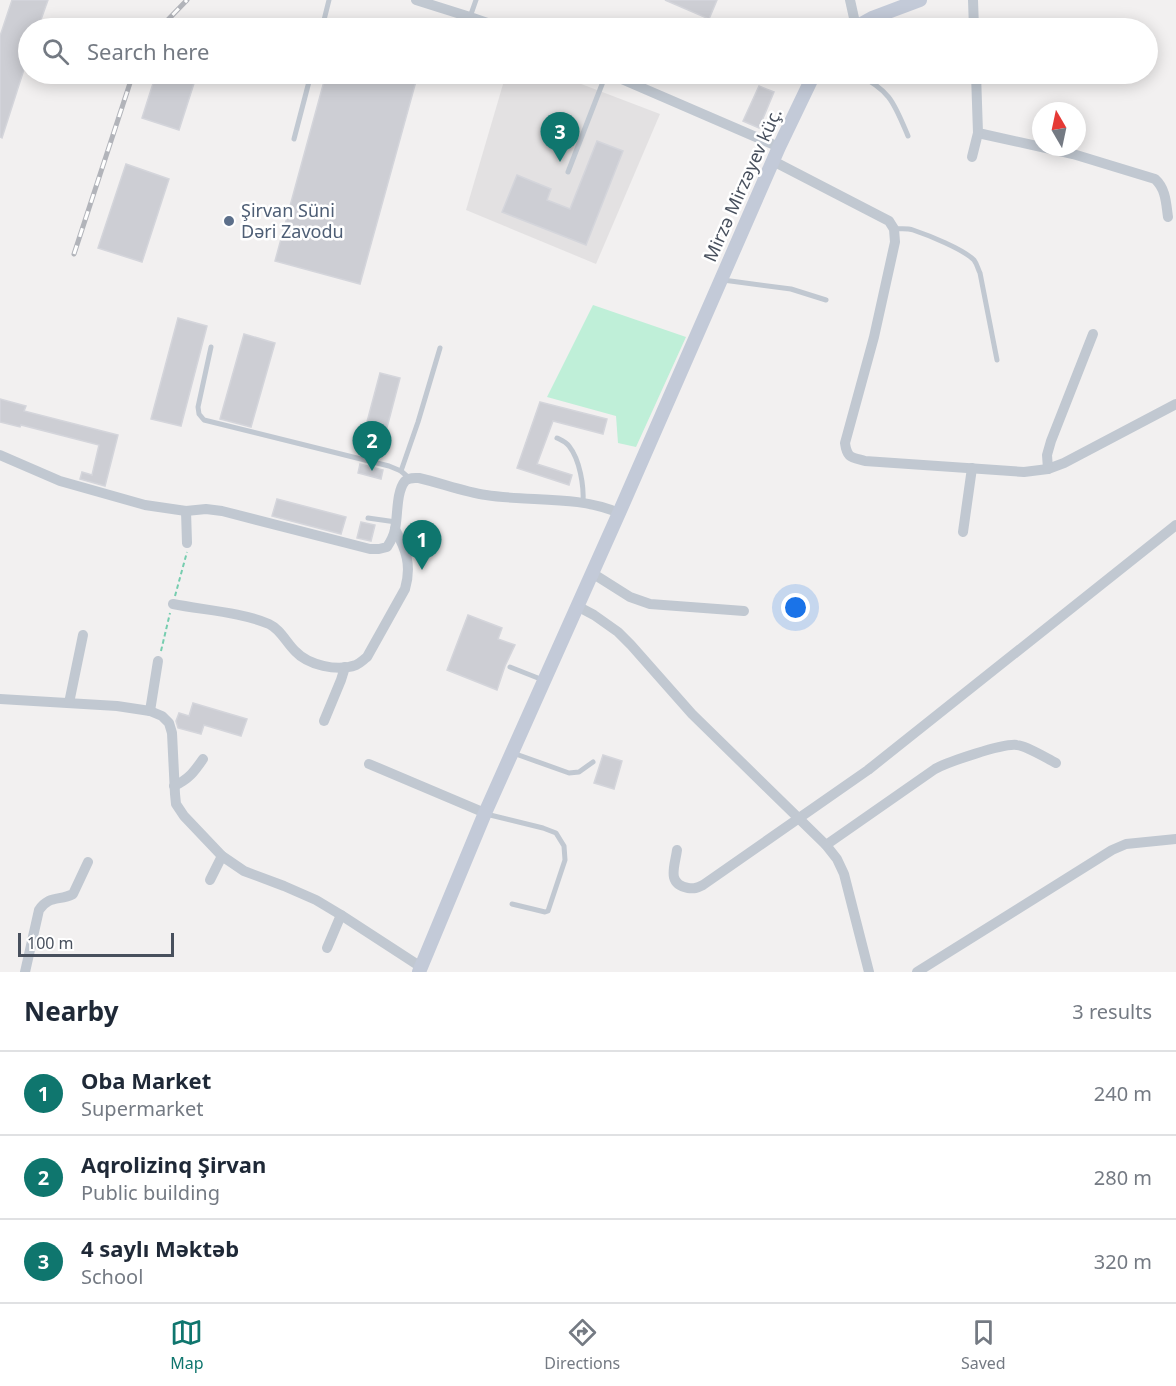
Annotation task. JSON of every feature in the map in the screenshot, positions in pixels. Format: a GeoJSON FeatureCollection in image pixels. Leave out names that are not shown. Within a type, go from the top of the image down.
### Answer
{"type":"FeatureCollection","features":[{"type":"Feature","properties":{"kind":"main road"},"geometry":{"type":"LineString","coordinates":[[875,18],[920,0]]}},
{"type":"Feature","properties":{"kind":"main road","name":"Mirzə Mirzəyev küç."},"geometry":{"type":"LineString","coordinates":[[420,969],[485,813],[779,147],[809,84]]}},
{"type":"Feature","properties":{"kind":"street"},"geometry":{"type":"LineString","coordinates":[[416,0],[473,18]]}},
{"type":"Feature","properties":{"kind":"street"},"geometry":{"type":"LineString","coordinates":[[850,0],[853,18]]}},
{"type":"Feature","properties":{"kind":"street"},"geometry":{"type":"LineString","coordinates":[[973,0],[974,18]]}},
{"type":"Feature","properties":{"kind":"street"},"geometry":{"type":"LineString","coordinates":[[633,84],[779,147]]}},
{"type":"Feature","properties":{"kind":"street"},"geometry":{"type":"LineString","coordinates":[[972,157],[978,133],[976,84]]}},
{"type":"Feature","properties":{"kind":"street"},"geometry":{"type":"LineString","coordinates":[[978,133],[1073,154],[1155,179],[1164,193],[1167,217]]}},
{"type":"Feature","properties":{"kind":"street"},"geometry":{"type":"LineString","coordinates":[[773,161],[889,221],[894,229],[895,242],[874,337],[845,442],[846,451],[851,457],[865,461],[1024,472],[1048,469],[1064,463],[1176,404]]}},
{"type":"Feature","properties":{"kind":"street"},"geometry":{"type":"LineString","coordinates":[[1048,469],[1047,455],[1051,441],[1094,334]]}},
{"type":"Feature","properties":{"kind":"street"},"geometry":{"type":"LineString","coordinates":[[0,455],[60,481],[145,505],[186,511],[206,509],[222,511],[370,549],[387,547],[396,526],[405,475],[485,495],[583,503],[606,507],[619,513]]}},
{"type":"Feature","properties":{"kind":"street"},"geometry":{"type":"LineString","coordinates":[[963,532],[972,468]]}},
{"type":"Feature","properties":{"kind":"street"},"geometry":{"type":"LineString","coordinates":[[186,511],[187,543]]}},
{"type":"Feature","properties":{"kind":"street"},"geometry":{"type":"LineString","coordinates":[[677,850],[673,878],[676,883],[682,887],[695,889],[703,885],[868,770],[1176,525]]}},
{"type":"Feature","properties":{"kind":"street"},"geometry":{"type":"LineString","coordinates":[[173,604],[234,615],[271,625],[297,653],[308,660],[329,667],[357,665],[367,657],[405,589],[409,577],[405,548],[396,526]]}},
{"type":"Feature","properties":{"kind":"street"},"geometry":{"type":"LineString","coordinates":[[592,573],[630,597],[650,604],[744,611]]}},
{"type":"Feature","properties":{"kind":"street"},"geometry":{"type":"LineString","coordinates":[[577,606],[618,632],[692,714],[826,845],[837,859],[844,874],[869,972]]}},
{"type":"Feature","properties":{"kind":"street"},"geometry":{"type":"LineString","coordinates":[[69,703],[83,636]]}},
{"type":"Feature","properties":{"kind":"street"},"geometry":{"type":"LineString","coordinates":[[150,711],[158,661]]}},
{"type":"Feature","properties":{"kind":"street"},"geometry":{"type":"LineString","coordinates":[[324,721],[345,667]]}},
{"type":"Feature","properties":{"kind":"street"},"geometry":{"type":"LineString","coordinates":[[0,699],[117,706],[150,711],[162,716],[169,723],[172,733],[177,804],[184,816],[222,856],[244,871],[316,900],[420,969]]}},
{"type":"Feature","properties":{"kind":"street"},"geometry":{"type":"LineString","coordinates":[[826,845],[934,769],[948,763],[1007,745],[1018,745],[1056,763]]}},
{"type":"Feature","properties":{"kind":"street"},"geometry":{"type":"LineString","coordinates":[[174,786],[192,775],[203,759]]}},
{"type":"Feature","properties":{"kind":"street"},"geometry":{"type":"LineString","coordinates":[[369,764],[485,813]]}},
{"type":"Feature","properties":{"kind":"street"},"geometry":{"type":"LineString","coordinates":[[917,972],[1112,850],[1126,844],[1176,839]]}},
{"type":"Feature","properties":{"kind":"street"},"geometry":{"type":"LineString","coordinates":[[210,880],[222,856]]}},
{"type":"Feature","properties":{"kind":"street"},"geometry":{"type":"LineString","coordinates":[[25,972],[39,910],[44,903],[73,894],[88,862]]}},
{"type":"Feature","properties":{"kind":"street"},"geometry":{"type":"LineString","coordinates":[[327,948],[341,915]]}},
{"type":"Feature","properties":{"kind":"lane"},"geometry":{"type":"LineString","coordinates":[[324,18],[329,0]]}},
{"type":"Feature","properties":{"kind":"lane"},"geometry":{"type":"LineString","coordinates":[[470,17],[476,0]]}},
{"type":"Feature","properties":{"kind":"lane"},"geometry":{"type":"LineString","coordinates":[[294,139],[308,84]]}},
{"type":"Feature","properties":{"kind":"lane"},"geometry":{"type":"LineString","coordinates":[[568,172],[602,84]]}},
{"type":"Feature","properties":{"kind":"lane"},"geometry":{"type":"LineString","coordinates":[[875,84],[894,104],[908,136]]}},
{"type":"Feature","properties":{"kind":"lane"},"geometry":{"type":"LineString","coordinates":[[894,229],[913,230],[966,254],[975,262],[980,273],[997,360]]}},
{"type":"Feature","properties":{"kind":"lane"},"geometry":{"type":"LineString","coordinates":[[721,279],[791,289],[826,300]]}},
{"type":"Feature","properties":{"kind":"lane"},"geometry":{"type":"LineString","coordinates":[[211,347],[198,407],[199,414],[204,420],[389,466],[405,475],[440,348]]}},
{"type":"Feature","properties":{"kind":"lane"},"geometry":{"type":"LineString","coordinates":[[557,438],[568,444],[575,456],[584,491],[583,503]]}},
{"type":"Feature","properties":{"kind":"lane"},"geometry":{"type":"LineString","coordinates":[[368,518],[396,526]]}},
{"type":"Feature","properties":{"kind":"lane"},"geometry":{"type":"LineString","coordinates":[[510,667],[544,680]]}},
{"type":"Feature","properties":{"kind":"lane"},"geometry":{"type":"LineString","coordinates":[[512,753],[569,773],[579,772],[593,762]]}},
{"type":"Feature","properties":{"kind":"lane"},"geometry":{"type":"LineString","coordinates":[[485,813],[556,833],[564,846],[565,860],[548,911],[512,904]]}},
{"type":"Feature","properties":{"kind":"shaded area"},"geometry":{"type":"Polygon","coordinates":[[[503,84],[581,84],[660,114],[596,264],[466,210],[503,84]]]}},
{"type":"Feature","properties":{"kind":"green space"},"geometry":{"type":"Polygon","coordinates":[[[593,305],[686,337],[636,447],[618,443],[616,416],[547,397],[593,305]]]}},
{"type":"Feature","properties":{"kind":"building"},"geometry":{"type":"Polygon","coordinates":[[[12,0],[48,0],[42,18],[18,18],[19,84],[2,138],[0,137],[0,36],[12,0]]]}},
{"type":"Feature","properties":{"kind":"building"},"geometry":{"type":"Polygon","coordinates":[[[665,0],[717,0],[709,18],[665,0]]]}},
{"type":"Feature","properties":{"kind":"building"},"geometry":{"type":"Polygon","coordinates":[[[153,84],[194,84],[179,130],[142,118],[153,84]]]}},
{"type":"Feature","properties":{"kind":"building"},"geometry":{"type":"Polygon","coordinates":[[[323,84],[415,84],[360,284],[275,261],[323,84]]]}},
{"type":"Feature","properties":{"kind":"building"},"geometry":{"type":"Polygon","coordinates":[[[759,86],[774,92],[759,128],[743,121],[759,86]]]}},
{"type":"Feature","properties":{"kind":"building"},"geometry":{"type":"Polygon","coordinates":[[[597,141],[623,151],[586,245],[502,212],[517,175],[551,189],[547,200],[570,209],[597,141]]]}},
{"type":"Feature","properties":{"kind":"building"},"geometry":{"type":"Polygon","coordinates":[[[126,164],[169,179],[142,262],[98,248],[126,164]]]}},
{"type":"Feature","properties":{"kind":"building"},"geometry":{"type":"Polygon","coordinates":[[[178,318],[207,326],[181,426],[151,419],[178,318]]]}},
{"type":"Feature","properties":{"kind":"building"},"geometry":{"type":"Polygon","coordinates":[[[244,334],[275,343],[251,427],[220,419],[244,334]]]}},
{"type":"Feature","properties":{"kind":"building"},"geometry":{"type":"Polygon","coordinates":[[[380,373],[400,378],[379,458],[359,452],[380,373]]]}},
{"type":"Feature","properties":{"kind":"building"},"geometry":{"type":"Polygon","coordinates":[[[0,399],[26,406],[24,411],[118,435],[105,486],[80,479],[82,472],[92,475],[99,445],[21,425],[20,427],[0,422],[0,399]]]}},
{"type":"Feature","properties":{"kind":"building"},"geometry":{"type":"Polygon","coordinates":[[[540,402],[607,419],[603,434],[553,421],[537,464],[572,475],[569,485],[517,468],[540,402]]]}},
{"type":"Feature","properties":{"kind":"building"},"geometry":{"type":"Polygon","coordinates":[[[360,464],[383,470],[381,479],[358,473],[360,464]]]}},
{"type":"Feature","properties":{"kind":"building"},"geometry":{"type":"Polygon","coordinates":[[[277,499],[346,517],[341,534],[272,516],[277,499]]]}},
{"type":"Feature","properties":{"kind":"building"},"geometry":{"type":"Polygon","coordinates":[[[361,522],[375,525],[371,541],[357,538],[361,522]]]}},
{"type":"Feature","properties":{"kind":"building"},"geometry":{"type":"Polygon","coordinates":[[[468,615],[502,628],[498,639],[515,645],[497,690],[447,670],[468,615]]]}},
{"type":"Feature","properties":{"kind":"building"},"geometry":{"type":"Polygon","coordinates":[[[193,703],[247,719],[241,736],[204,725],[201,734],[178,728],[176,721],[179,713],[189,716],[193,703]]]}},
{"type":"Feature","properties":{"kind":"building"},"geometry":{"type":"Polygon","coordinates":[[[603,755],[622,761],[614,789],[594,783],[603,755]]]}},
{"type":"Feature","properties":{"kind":"railway"},"geometry":{"type":"LineString","coordinates":[[170,18],[187,0]]}},
{"type":"Feature","properties":{"kind":"railway"},"geometry":{"type":"LineString","coordinates":[[74,254],[130,84]]}},
{"type":"Feature","properties":{"kind":"place","name":"4 saylı Məktəb"},"geometry":{"type":"Point","coordinates":[560,162]}},
{"type":"Feature","properties":{"kind":"place","name":"Şirvan Süni Dəri Zavodu"},"geometry":{"type":"Point","coordinates":[229,221]}},
{"type":"Feature","properties":{"kind":"place","name":"Aqrolizinq Şirvan"},"geometry":{"type":"Point","coordinates":[372,471]}},
{"type":"Feature","properties":{"kind":"place","name":"Oba Market"},"geometry":{"type":"Point","coordinates":[422,570]}}]}
